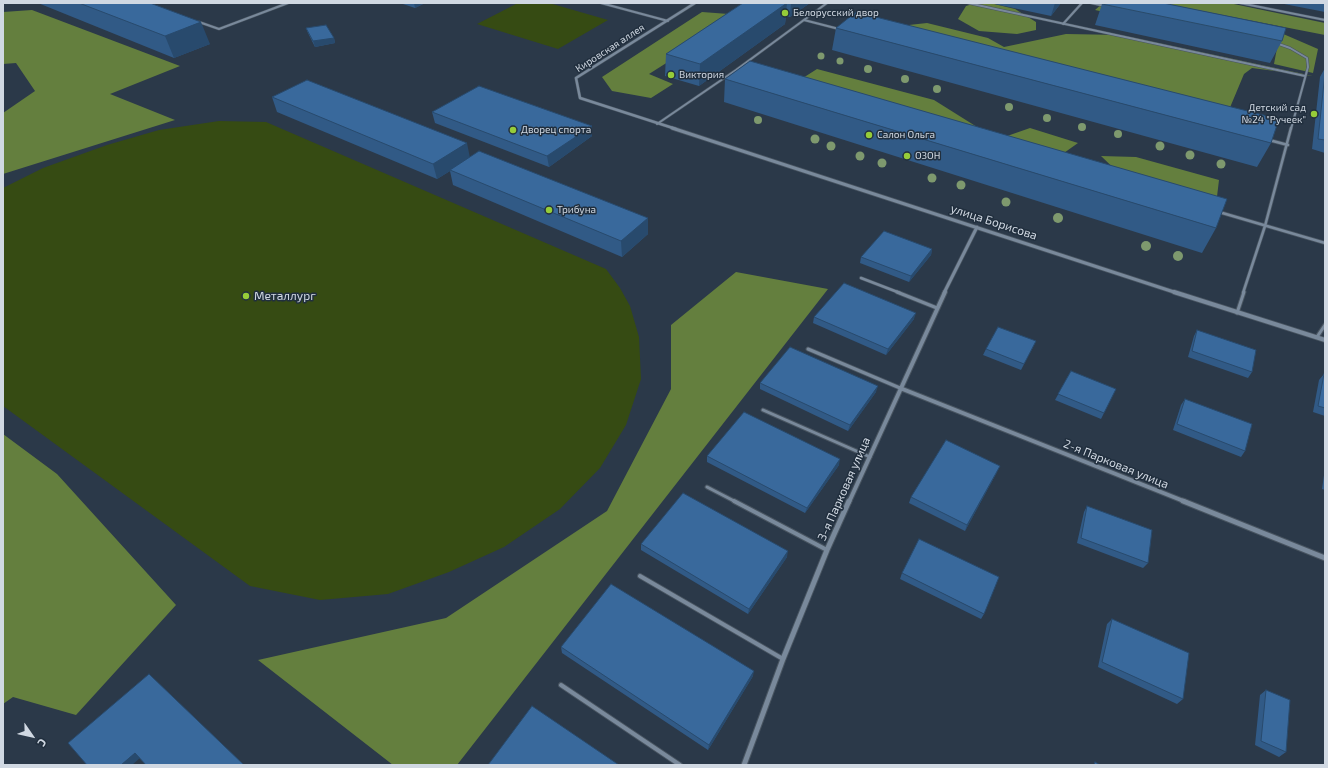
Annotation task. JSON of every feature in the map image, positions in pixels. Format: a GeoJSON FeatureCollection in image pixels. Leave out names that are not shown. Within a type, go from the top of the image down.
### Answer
{"type":"FeatureCollection","features":[{"type":"Feature","properties":{"kind":"street","name":"Кировская аллея"},"geometry":{"type":"LineString","coordinates":[[657,124],[580,98],[576,78],[695,3]]}},
{"type":"Feature","properties":{"kind":"street","name":"улица Борисова"},"geometry":{"type":"LineString","coordinates":[[657,124],[978,227],[1237,313],[1325,340]]}},
{"type":"Feature","properties":{"kind":"street","name":"3-я Парковая улица"},"geometry":{"type":"LineString","coordinates":[[744,765],[783,659],[827,550],[937,308],[978,227]]}},
{"type":"Feature","properties":{"kind":"street","name":"2-я Парковая улица"},"geometry":{"type":"LineString","coordinates":[[900,388],[1325,558]]}},
{"type":"Feature","properties":{"kind":"lane"},"geometry":{"type":"LineString","coordinates":[[198,22],[219,30],[288,3]]}},
{"type":"Feature","properties":{"kind":"lane"},"geometry":{"type":"LineString","coordinates":[[601,3],[668,21]]}},
{"type":"Feature","properties":{"kind":"lane"},"geometry":{"type":"LineString","coordinates":[[657,124],[736,70],[827,3]]}},
{"type":"Feature","properties":{"kind":"lane"},"geometry":{"type":"LineString","coordinates":[[968,3],[1305,76]]}},
{"type":"Feature","properties":{"kind":"lane"},"geometry":{"type":"LineString","coordinates":[[1063,24],[1082,3]]}},
{"type":"Feature","properties":{"kind":"lane"},"geometry":{"type":"LineString","coordinates":[[1091,3],[1106,6]]}},
{"type":"Feature","properties":{"kind":"lane"},"geometry":{"type":"LineString","coordinates":[[1240,3],[1325,20]]}},
{"type":"Feature","properties":{"kind":"lane"},"geometry":{"type":"LineString","coordinates":[[804,20],[843,30]]}},
{"type":"Feature","properties":{"kind":"lane"},"geometry":{"type":"LineString","coordinates":[[1237,313],[1265,226],[1308,67],[1307,58],[1290,48],[1269,41]]}},
{"type":"Feature","properties":{"kind":"lane"},"geometry":{"type":"LineString","coordinates":[[736,70],[744,73]]}},
{"type":"Feature","properties":{"kind":"lane"},"geometry":{"type":"LineString","coordinates":[[1265,139],[1288,145]]}},
{"type":"Feature","properties":{"kind":"lane"},"geometry":{"type":"LineString","coordinates":[[1212,210],[1325,243]]}},
{"type":"Feature","properties":{"kind":"lane"},"geometry":{"type":"LineString","coordinates":[[861,278],[937,308]]}},
{"type":"Feature","properties":{"kind":"lane"},"geometry":{"type":"LineString","coordinates":[[1317,337],[1325,325]]}},
{"type":"Feature","properties":{"kind":"lane"},"geometry":{"type":"LineString","coordinates":[[808,349],[900,388]]}},
{"type":"Feature","properties":{"kind":"lane"},"geometry":{"type":"LineString","coordinates":[[763,410],[870,457]]}},
{"type":"Feature","properties":{"kind":"lane"},"geometry":{"type":"LineString","coordinates":[[707,487],[827,550]]}},
{"type":"Feature","properties":{"kind":"lane"},"geometry":{"type":"LineString","coordinates":[[640,576],[783,659]]}},
{"type":"Feature","properties":{"kind":"lane"},"geometry":{"type":"LineString","coordinates":[[561,685],[680,765]]}},
{"type":"Feature","properties":{"kind":"green space"},"geometry":{"type":"Polygon","coordinates":[[[518,3],[549,3],[608,20],[558,49],[477,24],[518,3]]]}},
{"type":"Feature","properties":{"kind":"green space"},"geometry":{"type":"Polygon","coordinates":[[[976,3],[990,3],[1015,9],[1036,22],[1036,30],[1017,34],[979,31],[958,19],[966,6],[976,3]]]}},
{"type":"Feature","properties":{"kind":"green space"},"geometry":{"type":"Polygon","coordinates":[[[1103,3],[1158,3],[1281,33],[1318,49],[1313,73],[1274,64],[1277,48],[1095,10],[1103,3]]]}},
{"type":"Feature","properties":{"kind":"green space"},"geometry":{"type":"Polygon","coordinates":[[[1161,3],[1229,3],[1325,23],[1325,35],[1161,3]]]}},
{"type":"Feature","properties":{"kind":"green space"},"geometry":{"type":"Polygon","coordinates":[[[32,10],[180,66],[110,94],[175,120],[3,174],[3,113],[35,91],[16,63],[3,64],[3,12],[32,10]]]}},
{"type":"Feature","properties":{"kind":"green space"},"geometry":{"type":"Polygon","coordinates":[[[702,12],[742,15],[649,74],[673,84],[651,98],[612,91],[602,77],[702,12]]]}},
{"type":"Feature","properties":{"kind":"green space"},"geometry":{"type":"Polygon","coordinates":[[[927,23],[988,38],[1004,47],[1066,34],[1121,35],[1313,76],[1252,68],[1244,74],[1226,117],[854,31],[927,23]]]}},
{"type":"Feature","properties":{"kind":"green space"},"geometry":{"type":"Polygon","coordinates":[[[817,69],[934,100],[985,132],[795,83],[817,69]]]}},
{"type":"Feature","properties":{"kind":"green space"},"geometry":{"type":"Polygon","coordinates":[[[219,121],[266,122],[606,269],[620,288],[630,306],[639,337],[641,379],[626,425],[600,468],[560,509],[504,547],[449,572],[388,594],[320,600],[250,586],[3,406],[3,188],[43,168],[107,145],[159,130],[219,121]]]}},
{"type":"Feature","properties":{"kind":"green space"},"geometry":{"type":"Polygon","coordinates":[[[1030,128],[1078,143],[1054,160],[990,142],[1030,128]]]}},
{"type":"Feature","properties":{"kind":"green space"},"geometry":{"type":"Polygon","coordinates":[[[1101,156],[1136,157],[1219,180],[1216,205],[1126,180],[1101,156]]]}},
{"type":"Feature","properties":{"kind":"green space"},"geometry":{"type":"Polygon","coordinates":[[[736,272],[828,289],[457,765],[393,765],[258,660],[446,618],[607,511],[671,389],[671,325],[736,272]]]}},
{"type":"Feature","properties":{"kind":"green space"},"geometry":{"type":"Polygon","coordinates":[[[3,434],[57,474],[176,605],[76,715],[13,697],[3,704],[3,434]]]}},
{"type":"Feature","properties":{"kind":"building"},"geometry":{"type":"Polygon","coordinates":[[[79,3],[150,3],[201,22],[165,36],[79,3]]]}},
{"type":"Feature","properties":{"kind":"building"},"geometry":{"type":"Polygon","coordinates":[[[743,3],[787,3],[700,64],[666,54],[743,3]]]}},
{"type":"Feature","properties":{"kind":"building"},"geometry":{"type":"Polygon","coordinates":[[[1163,3],[1286,28],[1282,41],[1102,4],[1163,3]]]}},
{"type":"Feature","properties":{"kind":"building"},"geometry":{"type":"Polygon","coordinates":[[[856,12],[1279,119],[1271,143],[836,28],[856,12]]]}},
{"type":"Feature","properties":{"kind":"building"},"geometry":{"type":"Polygon","coordinates":[[[326,25],[334,38],[313,41],[306,28],[326,25]]]}},
{"type":"Feature","properties":{"kind":"building"},"geometry":{"type":"Polygon","coordinates":[[[750,61],[1227,199],[1216,228],[725,79],[750,61]]]}},
{"type":"Feature","properties":{"kind":"building"},"geometry":{"type":"Polygon","coordinates":[[[1325,73],[1325,140],[1318,139],[1325,73]]]}},
{"type":"Feature","properties":{"kind":"building"},"geometry":{"type":"Polygon","coordinates":[[[307,80],[467,143],[433,164],[272,97],[307,80]]]}},
{"type":"Feature","properties":{"kind":"building","name":"Дворец спорта"},"geometry":{"type":"Polygon","coordinates":[[[479,86],[592,126],[547,156],[432,112],[479,86]]]}},
{"type":"Feature","properties":{"kind":"building"},"geometry":{"type":"Polygon","coordinates":[[[479,151],[648,218],[621,241],[450,170],[479,151]]]}},
{"type":"Feature","properties":{"kind":"building"},"geometry":{"type":"Polygon","coordinates":[[[884,231],[932,249],[911,276],[861,257],[884,231]]]}},
{"type":"Feature","properties":{"kind":"building"},"geometry":{"type":"Polygon","coordinates":[[[844,283],[916,313],[888,349],[814,317],[844,283]]]}},
{"type":"Feature","properties":{"kind":"building"},"geometry":{"type":"Polygon","coordinates":[[[998,327],[1036,341],[1024,364],[986,349],[998,327]]]}},
{"type":"Feature","properties":{"kind":"building"},"geometry":{"type":"Polygon","coordinates":[[[1197,330],[1256,350],[1252,372],[1192,351],[1197,330]]]}},
{"type":"Feature","properties":{"kind":"building"},"geometry":{"type":"Polygon","coordinates":[[[790,347],[878,386],[850,425],[760,383],[790,347]]]}},
{"type":"Feature","properties":{"kind":"building"},"geometry":{"type":"Polygon","coordinates":[[[1071,371],[1116,389],[1104,413],[1058,394],[1071,371]]]}},
{"type":"Feature","properties":{"kind":"building"},"geometry":{"type":"Polygon","coordinates":[[[1325,374],[1325,408],[1318,406],[1325,374]]]}},
{"type":"Feature","properties":{"kind":"building"},"geometry":{"type":"Polygon","coordinates":[[[1185,399],[1252,424],[1245,451],[1177,424],[1185,399]]]}},
{"type":"Feature","properties":{"kind":"building"},"geometry":{"type":"Polygon","coordinates":[[[744,412],[840,459],[807,508],[707,456],[744,412]]]}},
{"type":"Feature","properties":{"kind":"building"},"geometry":{"type":"Polygon","coordinates":[[[946,440],[1000,466],[967,525],[911,497],[946,440]]]}},
{"type":"Feature","properties":{"kind":"building"},"geometry":{"type":"Polygon","coordinates":[[[683,493],[788,551],[749,609],[641,544],[683,493]]]}},
{"type":"Feature","properties":{"kind":"building"},"geometry":{"type":"Polygon","coordinates":[[[1087,506],[1152,530],[1148,563],[1081,538],[1087,506]]]}},
{"type":"Feature","properties":{"kind":"building"},"geometry":{"type":"Polygon","coordinates":[[[919,539],[999,577],[984,614],[902,573],[919,539]]]}},
{"type":"Feature","properties":{"kind":"building"},"geometry":{"type":"Polygon","coordinates":[[[611,584],[754,671],[709,745],[561,647],[611,584]]]}},
{"type":"Feature","properties":{"kind":"building"},"geometry":{"type":"Polygon","coordinates":[[[1112,619],[1189,653],[1183,699],[1102,662],[1112,619]]]}},
{"type":"Feature","properties":{"kind":"building"},"geometry":{"type":"Polygon","coordinates":[[[149,674],[244,765],[146,765],[135,753],[121,765],[87,765],[68,743],[149,674]]]}},
{"type":"Feature","properties":{"kind":"building"},"geometry":{"type":"Polygon","coordinates":[[[1266,690],[1290,700],[1286,752],[1261,741],[1266,690]]]}},
{"type":"Feature","properties":{"kind":"building"},"geometry":{"type":"Polygon","coordinates":[[[532,706],[619,765],[488,765],[532,706]]]}},
{"type":"Feature","properties":{"kind":"place","name":"Белорусский двор"},"geometry":{"type":"Point","coordinates":[785,13]}},
{"type":"Feature","properties":{"kind":"place","name":"Виктория"},"geometry":{"type":"Point","coordinates":[671,75]}},
{"type":"Feature","properties":{"kind":"place","name":"Детский сад №24 \"Ручеек\""},"geometry":{"type":"Point","coordinates":[1314,114]}},
{"type":"Feature","properties":{"kind":"place","name":"Дворец спорта"},"geometry":{"type":"Point","coordinates":[513,130]}},
{"type":"Feature","properties":{"kind":"place","name":"Салон Ольга"},"geometry":{"type":"Point","coordinates":[869,135]}},
{"type":"Feature","properties":{"kind":"place","name":"ОЗОН"},"geometry":{"type":"Point","coordinates":[907,156]}},
{"type":"Feature","properties":{"kind":"place","name":"Трибуна"},"geometry":{"type":"Point","coordinates":[549,210]}},
{"type":"Feature","properties":{"kind":"place","name":"Металлург"},"geometry":{"type":"Point","coordinates":[246,296]}}]}
